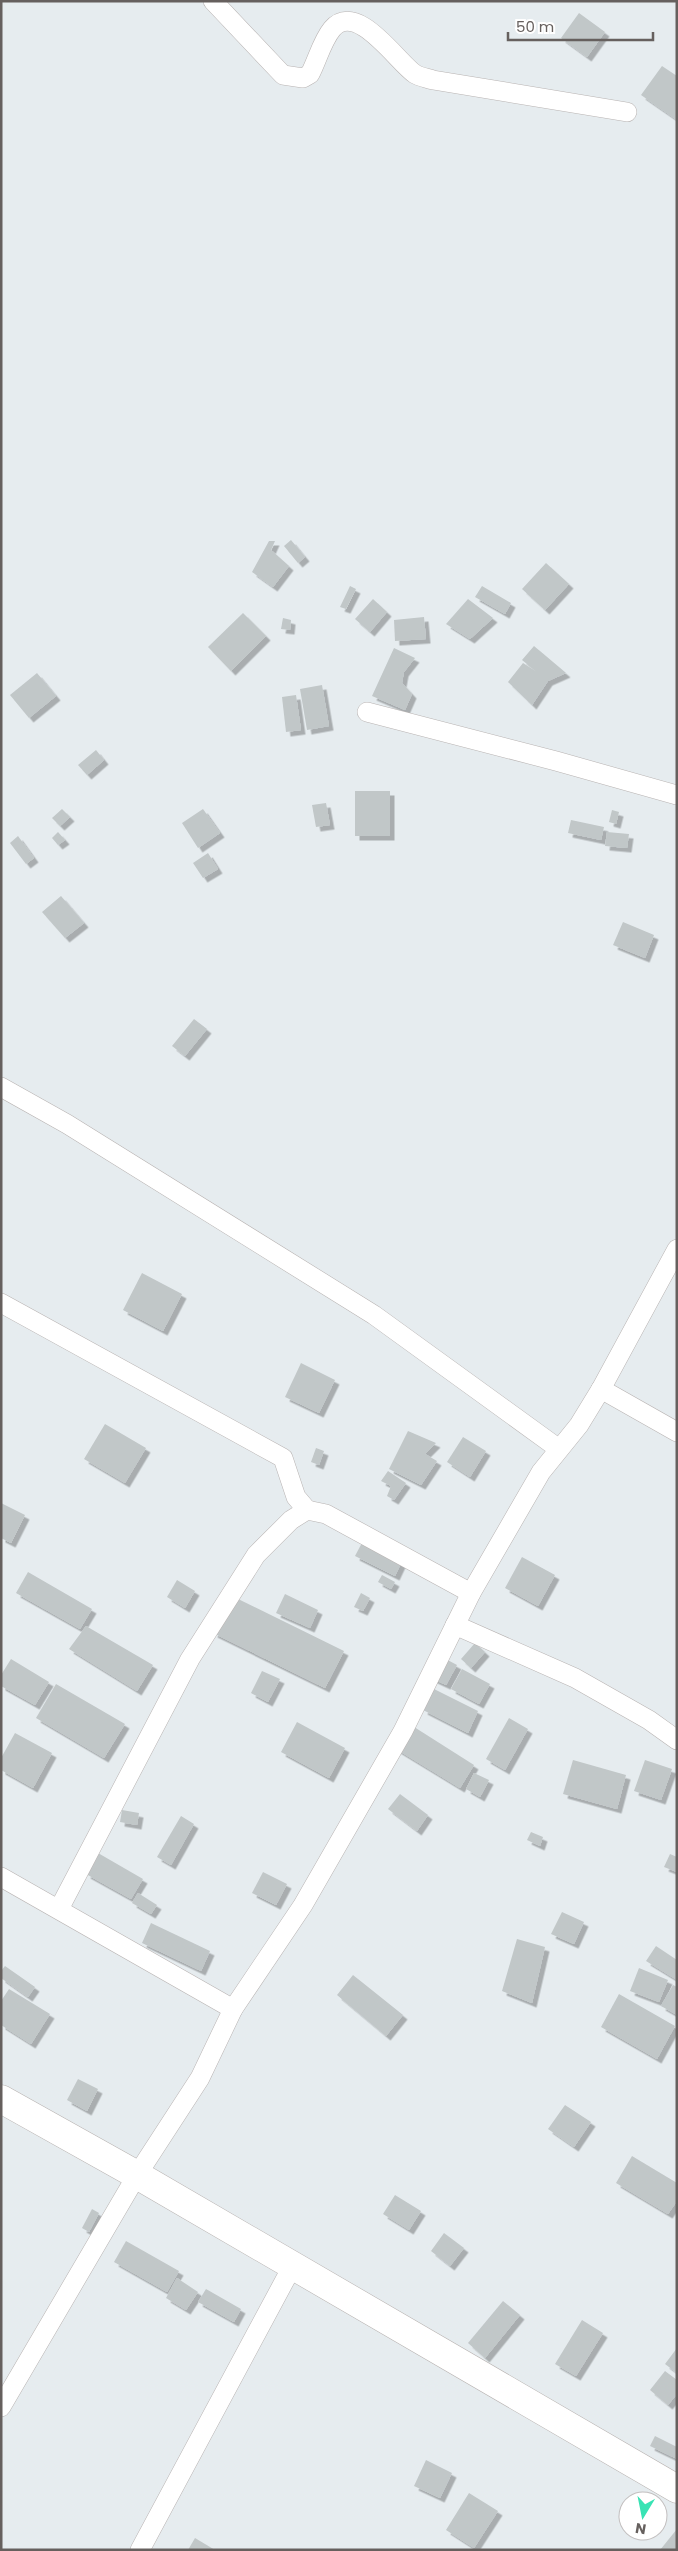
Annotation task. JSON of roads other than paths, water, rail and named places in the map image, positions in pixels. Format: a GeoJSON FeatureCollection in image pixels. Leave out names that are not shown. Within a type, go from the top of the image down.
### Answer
{"type":"FeatureCollection","features":[{"type":"Feature","properties":{"kind":"main road"},"geometry":{"type":"LineString","coordinates":[[1,2099],[138,2175],[677,2489]]}},
{"type":"Feature","properties":{"kind":"street"},"geometry":{"type":"LineString","coordinates":[[213,1],[283,75],[303,78],[310,74],[332,29],[342,22],[355,22],[390,48],[414,73],[433,80],[627,112]]}},
{"type":"Feature","properties":{"kind":"street"},"geometry":{"type":"LineString","coordinates":[[367,712],[556,761],[677,795]]}},
{"type":"Feature","properties":{"kind":"street"},"geometry":{"type":"LineString","coordinates":[[1,1086],[67,1124],[374,1315],[559,1449]]}},
{"type":"Feature","properties":{"kind":"street"},"geometry":{"type":"LineString","coordinates":[[1,2407],[138,2175],[200,2078],[233,2009],[304,1905],[403,1731],[471,1593],[541,1472],[579,1424],[601,1389],[677,1248]]}},
{"type":"Feature","properties":{"kind":"street"},"geometry":{"type":"LineString","coordinates":[[1,1303],[282,1458],[296,1497],[307,1510],[326,1514],[471,1593]]}},
{"type":"Feature","properties":{"kind":"street"},"geometry":{"type":"LineString","coordinates":[[601,1389],[677,1432]]}},
{"type":"Feature","properties":{"kind":"street"},"geometry":{"type":"LineString","coordinates":[[58,1909],[190,1659],[256,1554],[291,1520],[307,1510]]}},
{"type":"Feature","properties":{"kind":"street"},"geometry":{"type":"LineString","coordinates":[[455,1625],[575,1678],[649,1720],[677,1740]]}},
{"type":"Feature","properties":{"kind":"street"},"geometry":{"type":"LineString","coordinates":[[1,1877],[233,2009]]}},
{"type":"Feature","properties":{"kind":"street"},"geometry":{"type":"LineString","coordinates":[[140,2550],[293,2265]]}}]}
